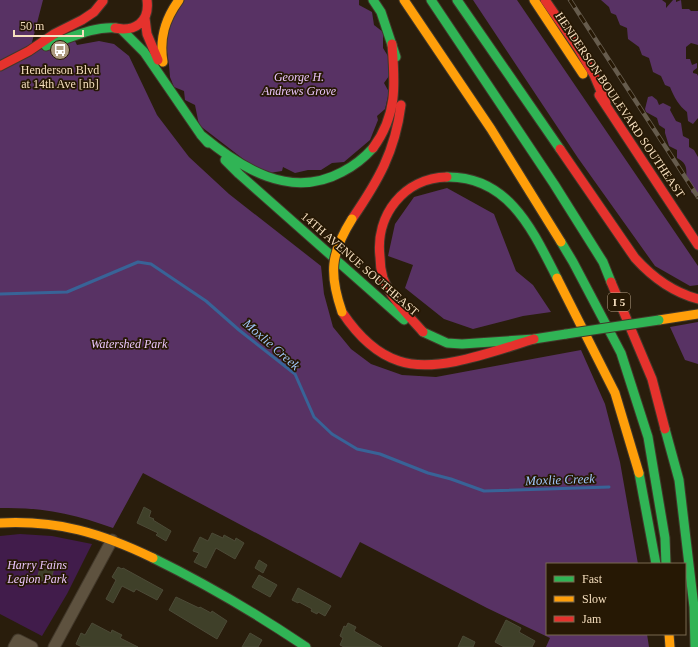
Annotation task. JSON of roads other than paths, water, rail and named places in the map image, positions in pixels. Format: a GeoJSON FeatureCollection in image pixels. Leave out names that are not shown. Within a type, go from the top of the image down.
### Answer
{"type":"FeatureCollection","features":[{"type":"Feature","properties":{"kind":"main road","name":"14TH AVENUE SOUTHEAST"},"geometry":{"type":"LineString","coordinates":[[103,0],[104,17],[144,52],[201,135],[250,184],[409,324],[423,332],[448,343],[462,344],[534,339],[698,314]]}},
{"type":"Feature","properties":{"kind":"main road"},"geometry":{"type":"LineString","coordinates":[[0,66],[29,51],[50,37],[94,12],[103,0]]}},
{"type":"Feature","properties":{"kind":"main road","name":"14TH AVENUE SOUTHEAST"},"geometry":{"type":"LineString","coordinates":[[146,0],[146,34],[174,95]]}},
{"type":"Feature","properties":{"kind":"main road"},"geometry":{"type":"LineString","coordinates":[[29,51],[68,39],[92,29],[106,27],[129,30],[141,23],[146,14],[159,0]]}},
{"type":"Feature","properties":{"kind":"main road"},"geometry":{"type":"LineString","coordinates":[[165,73],[161,48],[162,38],[168,16],[179,0]]}},
{"type":"Feature","properties":{"kind":"main road"},"geometry":{"type":"LineString","coordinates":[[373,0],[381,12],[392,44],[401,84],[402,98],[398,130],[388,159],[372,189],[342,233],[336,253],[332,273],[336,295],[342,312],[349,324],[376,350],[393,359],[410,364],[435,364],[479,356],[534,339]]}},
{"type":"Feature","properties":{"kind":"main road","name":"I 5"},"geometry":{"type":"LineString","coordinates":[[404,0],[491,129],[519,174],[572,262],[621,353],[648,437],[665,538],[666,563]]}},
{"type":"Feature","properties":{"kind":"main road","name":"I 5"},"geometry":{"type":"LineString","coordinates":[[432,0],[546,171],[603,262],[652,379],[679,480],[694,607],[695,647]]}},
{"type":"Feature","properties":{"kind":"main road"},"geometry":{"type":"LineString","coordinates":[[457,0],[635,258],[656,280],[678,293],[698,299]]}},
{"type":"Feature","properties":{"kind":"main road","name":"HENDERSON BOULEVARD SOUTHEAST"},"geometry":{"type":"LineString","coordinates":[[534,0],[588,80],[606,103],[698,245]]}},
{"type":"Feature","properties":{"kind":"main road"},"geometry":{"type":"LineString","coordinates":[[545,0],[578,48],[594,75],[606,103]]}},
{"type":"Feature","properties":{"kind":"main road"},"geometry":{"type":"LineString","coordinates":[[201,135],[240,164],[271,179],[304,184],[341,174],[366,155],[380,137],[389,117],[394,91],[392,44]]}},
{"type":"Feature","properties":{"kind":"main road"},"geometry":{"type":"LineString","coordinates":[[423,332],[384,281],[377,249],[381,227],[385,217],[398,198],[408,189],[429,179],[442,176],[467,178],[490,187],[501,194],[510,202],[530,229],[577,316],[608,378],[638,465],[656,563]]}},
{"type":"Feature","properties":{"kind":"main road"},"geometry":{"type":"LineString","coordinates":[[0,523],[23,522],[52,524],[82,530],[112,540],[139,551],[217,591],[269,621],[306,647]]}},
{"type":"Feature","properties":{"kind":"main road"},"geometry":{"type":"LineString","coordinates":[[669,635],[670,647]]}},
{"type":"Feature","properties":{"kind":"street"},"geometry":{"type":"LineString","coordinates":[[54,647],[112,540]]}},
{"type":"Feature","properties":{"kind":"street"},"geometry":{"type":"LineString","coordinates":[[14,647],[18,640],[32,647]]}},
{"type":"Feature","properties":{"kind":"waterway","name":"Moxlie Creek"},"geometry":{"type":"LineString","coordinates":[[0,294],[67,292],[138,262],[151,264],[206,301],[239,330],[295,374],[314,417],[332,434],[357,449],[380,454],[428,473],[451,479],[484,491],[609,487]]}},
{"type":"Feature","properties":{"kind":"railway"},"geometry":{"type":"LineString","coordinates":[[570,0],[698,197]]}},
{"type":"Feature","properties":{"kind":"place","name":"Henderson Blvd at 14th Ave [nb]"},"geometry":{"type":"Point","coordinates":[60,50]}},
{"type":"Feature","properties":{"kind":"park label","name":"George H. Andrews Grove"},"geometry":{"type":"Point","coordinates":[299,84]}},
{"type":"Feature","properties":{"kind":"park label","name":"Watershed Park"},"geometry":{"type":"Point","coordinates":[129,344]}},
{"type":"Feature","properties":{"kind":"park label","name":"Harry Fains Legion Park"},"geometry":{"type":"Point","coordinates":[37,572]}}]}
